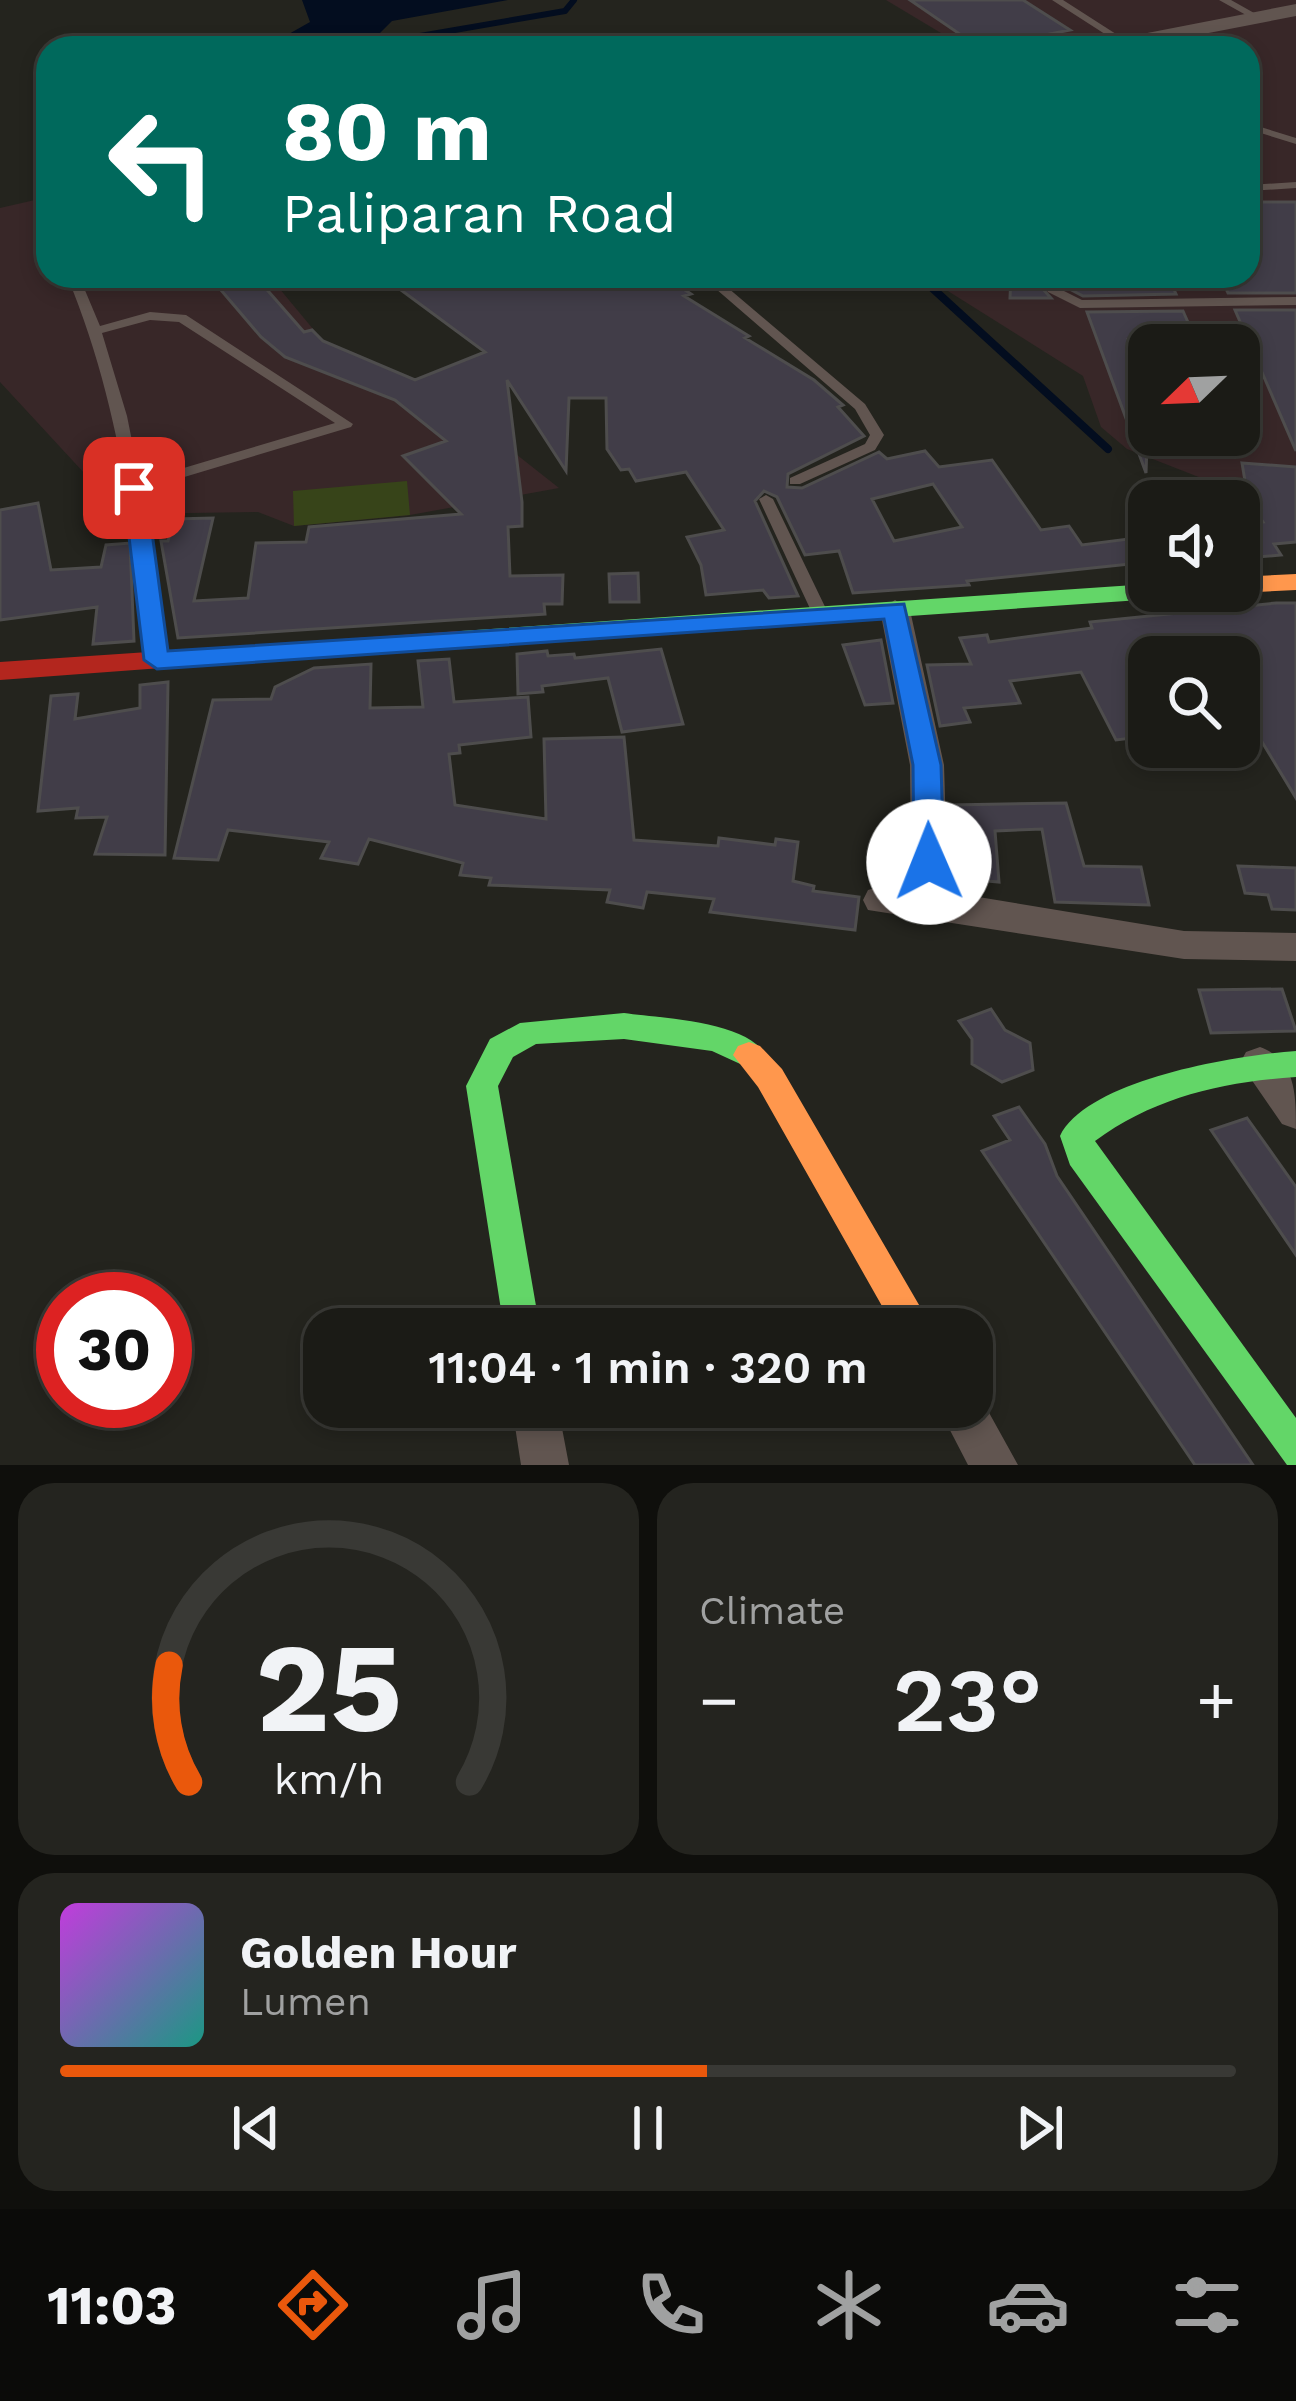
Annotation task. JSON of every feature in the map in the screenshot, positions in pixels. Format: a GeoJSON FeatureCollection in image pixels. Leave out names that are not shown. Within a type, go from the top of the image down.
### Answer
{"type":"FeatureCollection","features":[{"type":"Feature","properties":{"kind":"main road"},"geometry":{"type":"LineString","coordinates":[[1260,585],[1296,582]]}},
{"type":"Feature","properties":{"kind":"main road"},"geometry":{"type":"LineString","coordinates":[[0,671],[1128,593]]}},
{"type":"Feature","properties":{"kind":"main road"},"geometry":{"type":"LineString","coordinates":[[519,1308],[482,1086],[494,1058],[512,1039],[537,1030],[628,1025],[704,1034],[741,1047],[770,1078],[903,1308]]}},
{"type":"Feature","properties":{"kind":"main road"},"geometry":{"type":"LineString","coordinates":[[1278,1064],[1156,1092],[1089,1124],[1077,1136],[1082,1155],[1296,1450]]}},
{"type":"Feature","properties":{"kind":"street"},"geometry":{"type":"LineString","coordinates":[[1166,36],[1296,10]]}},
{"type":"Feature","properties":{"kind":"street"},"geometry":{"type":"LineString","coordinates":[[895,610],[927,765],[929,862]]}},
{"type":"Feature","properties":{"kind":"street"},"geometry":{"type":"LineString","coordinates":[[880,900],[936,904],[1184,945],[1296,947]]}},
{"type":"Feature","properties":{"kind":"street"},"geometry":{"type":"LineString","coordinates":[[1278,1064],[1296,1112]]}},
{"type":"Feature","properties":{"kind":"street"},"geometry":{"type":"LineString","coordinates":[[539,1428],[545,1465]]}},
{"type":"Feature","properties":{"kind":"street"},"geometry":{"type":"LineString","coordinates":[[973,1428],[994,1465]]}},
{"type":"Feature","properties":{"kind":"lane"},"geometry":{"type":"LineString","coordinates":[[1057,0],[1113,36]]}},
{"type":"Feature","properties":{"kind":"lane"},"geometry":{"type":"LineString","coordinates":[[1224,0],[1258,18]]}},
{"type":"Feature","properties":{"kind":"lane"},"geometry":{"type":"LineString","coordinates":[[1260,130],[1296,141]]}},
{"type":"Feature","properties":{"kind":"lane"},"geometry":{"type":"LineString","coordinates":[[1260,187],[1296,185]]}},
{"type":"Feature","properties":{"kind":"lane"},"geometry":{"type":"LineString","coordinates":[[79,288],[98,330],[134,488],[157,660]]}},
{"type":"Feature","properties":{"kind":"lane"},"geometry":{"type":"LineString","coordinates":[[721,288],[860,407],[877,435],[870,447],[795,481]]}},
{"type":"Feature","properties":{"kind":"lane"},"geometry":{"type":"LineString","coordinates":[[1052,289],[1080,304],[1296,301]]}},
{"type":"Feature","properties":{"kind":"lane"},"geometry":{"type":"LineString","coordinates":[[98,330],[150,316],[182,318],[346,424],[134,488]]}},
{"type":"Feature","properties":{"kind":"lane"},"geometry":{"type":"LineString","coordinates":[[766,500],[821,615]]}},
{"type":"Feature","properties":{"kind":"shaded area"},"geometry":{"type":"Polygon","coordinates":[[[886,0],[1296,0],[1296,496],[1260,493],[1260,480],[1206,480],[1145,456],[1260,456],[1260,324],[1128,324],[1128,449],[1101,427],[1083,376],[943,288],[1260,288],[1260,36],[946,36],[886,0]]]}},
{"type":"Feature","properties":{"kind":"shaded area"},"geometry":{"type":"Polygon","coordinates":[[[36,200],[36,288],[279,288],[323,341],[427,384],[559,488],[410,515],[294,526],[258,512],[122,514],[0,382],[0,208],[36,200]]]}},
{"type":"Feature","properties":{"kind":"green space"},"geometry":{"type":"Polygon","coordinates":[[[407,481],[410,515],[294,526],[293,491],[407,481]]]}},
{"type":"Feature","properties":{"kind":"water"},"geometry":{"type":"Polygon","coordinates":[[[302,0],[508,0],[392,21],[377,36],[285,36],[310,22],[302,0]]]}},
{"type":"Feature","properties":{"kind":"building"},"geometry":{"type":"Polygon","coordinates":[[[910,0],[1023,0],[1070,30],[1040,36],[962,36],[910,0]]]}},
{"type":"Feature","properties":{"kind":"building"},"geometry":{"type":"Polygon","coordinates":[[[1260,202],[1296,202],[1296,293],[1228,293],[1226,288],[1260,288],[1260,202]]]}},
{"type":"Feature","properties":{"kind":"building"},"geometry":{"type":"Polygon","coordinates":[[[219,288],[266,288],[304,332],[312,330],[323,341],[415,380],[485,352],[398,288],[682,288],[691,294],[684,296],[814,380],[843,405],[838,407],[864,436],[788,474],[787,487],[802,488],[879,452],[887,459],[925,451],[939,467],[992,460],[1041,530],[1069,526],[1082,545],[1128,539],[1128,564],[967,581],[969,585],[853,593],[839,551],[805,555],[777,497],[764,491],[755,501],[798,596],[769,598],[763,590],[706,595],[701,565],[687,537],[724,530],[686,472],[636,481],[629,469],[621,470],[607,449],[606,398],[569,398],[566,471],[507,380],[522,502],[522,526],[508,527],[510,576],[563,575],[562,604],[544,604],[545,614],[178,638],[161,541],[168,541],[174,519],[213,518],[194,601],[248,598],[256,543],[306,542],[309,527],[461,514],[403,456],[446,441],[395,400],[285,357],[219,288]],[[933,484],[872,499],[894,541],[962,527],[933,484]]]}},
{"type":"Feature","properties":{"kind":"building"},"geometry":{"type":"Polygon","coordinates":[[[1010,288],[1042,288],[1051,298],[1010,298],[1010,288]]]}},
{"type":"Feature","properties":{"kind":"building"},"geometry":{"type":"Polygon","coordinates":[[[1068,288],[1173,288],[1176,294],[1083,296],[1068,288]]]}},
{"type":"Feature","properties":{"kind":"building"},"geometry":{"type":"Polygon","coordinates":[[[1235,310],[1296,310],[1296,451],[1260,368],[1260,324],[1241,324],[1235,310]]]}},
{"type":"Feature","properties":{"kind":"building"},"geometry":{"type":"Polygon","coordinates":[[[1183,311],[1189,324],[1128,324],[1128,424],[1087,312],[1183,311]]]}},
{"type":"Feature","properties":{"kind":"building"},"geometry":{"type":"Polygon","coordinates":[[[1242,463],[1296,467],[1296,542],[1274,544],[1281,555],[1260,557],[1260,480],[1245,480],[1242,463]]]}},
{"type":"Feature","properties":{"kind":"building"},"geometry":{"type":"Polygon","coordinates":[[[38,503],[51,570],[101,567],[106,545],[130,543],[134,641],[93,644],[97,607],[0,620],[0,510],[38,503]]]}},
{"type":"Feature","properties":{"kind":"building"},"geometry":{"type":"Polygon","coordinates":[[[638,573],[639,602],[610,602],[609,574],[638,573]]]}},
{"type":"Feature","properties":{"kind":"building"},"geometry":{"type":"Polygon","coordinates":[[[1296,603],[1296,798],[1260,739],[1260,636],[1128,636],[1128,739],[1116,740],[1081,672],[1010,681],[1020,703],[964,708],[970,722],[940,726],[927,665],[971,664],[960,638],[987,635],[989,642],[1092,628],[1090,622],[1188,612],[1260,612],[1260,605],[1296,603]]]}},
{"type":"Feature","properties":{"kind":"building"},"geometry":{"type":"Polygon","coordinates":[[[881,640],[893,703],[865,705],[843,645],[881,640]]]}},
{"type":"Feature","properties":{"kind":"building"},"geometry":{"type":"Polygon","coordinates":[[[661,649],[683,724],[622,732],[608,678],[542,686],[543,692],[518,694],[517,654],[547,651],[548,656],[574,654],[575,658],[661,649]]]}},
{"type":"Feature","properties":{"kind":"building"},"geometry":{"type":"Polygon","coordinates":[[[449,659],[454,702],[528,697],[531,737],[459,745],[460,753],[449,754],[455,805],[546,819],[544,739],[624,737],[634,840],[718,846],[719,838],[775,845],[776,839],[798,842],[793,881],[814,886],[813,891],[859,897],[855,930],[710,912],[714,899],[647,892],[643,908],[607,902],[610,890],[489,885],[491,878],[460,875],[463,863],[369,839],[358,864],[321,858],[329,842],[228,830],[218,860],[174,858],[213,700],[271,699],[275,687],[314,668],[371,664],[370,708],[423,707],[418,661],[449,659]]]}},
{"type":"Feature","properties":{"kind":"building"},"geometry":{"type":"Polygon","coordinates":[[[168,682],[165,855],[95,854],[107,817],[76,818],[78,808],[38,811],[51,696],[78,694],[75,719],[140,708],[140,685],[168,682]]]}},
{"type":"Feature","properties":{"kind":"building"},"geometry":{"type":"Polygon","coordinates":[[[1066,803],[1084,866],[1141,867],[1149,905],[1055,902],[1042,829],[995,831],[999,882],[942,877],[952,862],[950,805],[1066,803]]]}},
{"type":"Feature","properties":{"kind":"building"},"geometry":{"type":"Polygon","coordinates":[[[1238,866],[1296,868],[1296,910],[1272,909],[1268,895],[1245,893],[1238,866]]]}},
{"type":"Feature","properties":{"kind":"building"},"geometry":{"type":"Polygon","coordinates":[[[1282,989],[1296,1031],[1211,1033],[1199,990],[1282,989]]]}},
{"type":"Feature","properties":{"kind":"building"},"geometry":{"type":"Polygon","coordinates":[[[991,1009],[1005,1030],[1030,1043],[1033,1070],[1002,1082],[972,1064],[972,1039],[959,1021],[991,1009]]]}},
{"type":"Feature","properties":{"kind":"building"},"geometry":{"type":"Polygon","coordinates":[[[1019,1107],[1045,1144],[1057,1176],[1253,1465],[1195,1465],[982,1151],[1010,1140],[994,1116],[1019,1107]]]}},
{"type":"Feature","properties":{"kind":"building"},"geometry":{"type":"Polygon","coordinates":[[[1247,1118],[1296,1187],[1296,1255],[1211,1130],[1247,1118]]]}},
{"type":"Feature","properties":{"kind":"waterway"},"geometry":{"type":"LineString","coordinates":[[420,36],[565,11],[574,0]]}},
{"type":"Feature","properties":{"kind":"waterway"},"geometry":{"type":"LineString","coordinates":[[932,288],[1108,449]]}},
{"type":"Feature","properties":{"kind":"traffic: fast"},"geometry":{"type":"LineString","coordinates":[[461,639],[1128,593]]}},
{"type":"Feature","properties":{"kind":"traffic: fast"},"geometry":{"type":"LineString","coordinates":[[519,1308],[482,1086],[501,1048],[531,1032],[624,1026],[717,1039],[749,1055]]}},
{"type":"Feature","properties":{"kind":"traffic: fast"},"geometry":{"type":"LineString","coordinates":[[1296,1064],[1238,1069],[1180,1082],[1126,1104],[1077,1136],[1082,1155],[1296,1450]]}},
{"type":"Feature","properties":{"kind":"traffic: slow"},"geometry":{"type":"LineString","coordinates":[[1260,584],[1296,582]]}},
{"type":"Feature","properties":{"kind":"traffic: slow"},"geometry":{"type":"LineString","coordinates":[[749,1055],[770,1078],[903,1308]]}},
{"type":"Feature","properties":{"kind":"traffic: jam"},"geometry":{"type":"LineString","coordinates":[[0,671],[461,639]]}},
{"type":"Feature","properties":{"kind":"route"},"geometry":{"type":"LineString","coordinates":[[134,488],[157,660],[895,610],[927,765],[929,862]]}}]}
